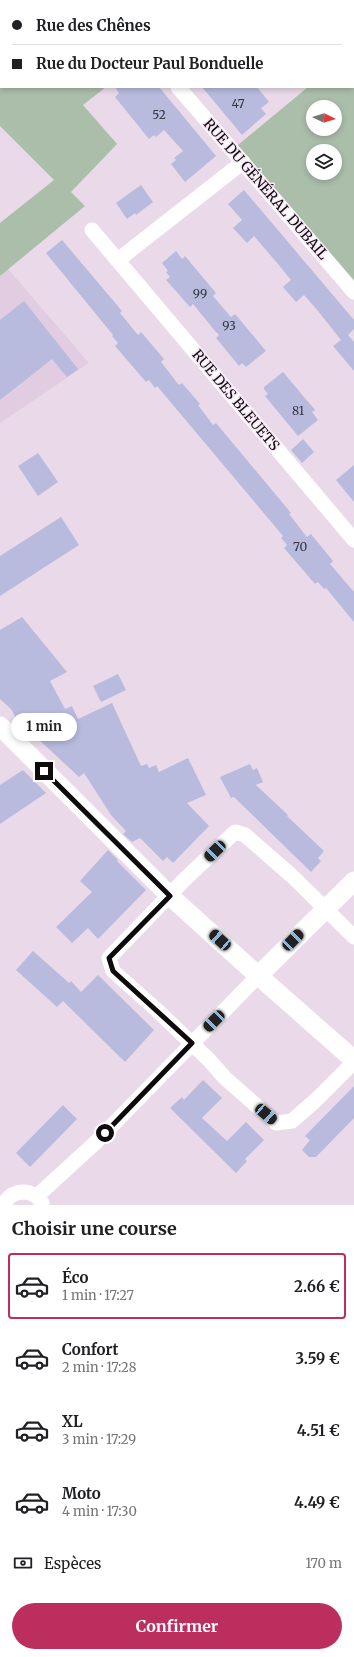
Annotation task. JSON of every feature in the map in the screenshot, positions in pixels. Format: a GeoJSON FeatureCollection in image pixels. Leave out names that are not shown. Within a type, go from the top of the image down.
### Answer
{"type":"FeatureCollection","features":[{"type":"Feature","properties":{"kind":"street","name":"RUE DU GÉNÉRAL DUBAIL"},"geometry":{"type":"LineString","coordinates":[[179,88],[354,292]]}},
{"type":"Feature","properties":{"kind":"street"},"geometry":{"type":"LineString","coordinates":[[118,260],[243,162]]}},
{"type":"Feature","properties":{"kind":"street","name":"RUE DES BLEUETS"},"geometry":{"type":"LineString","coordinates":[[92,230],[354,540]]}},
{"type":"Feature","properties":{"kind":"street"},"geometry":{"type":"LineString","coordinates":[[0,726],[170,896],[354,1060],[318,1099],[292,1121],[276,1123],[225,1078],[218,1068],[192,1043],[113,971],[109,958],[170,896],[235,832],[245,835],[292,876],[354,937]]}},
{"type":"Feature","properties":{"kind":"street"},"geometry":{"type":"LineString","coordinates":[[3,1199],[16,1193],[27,1192],[40,1201],[192,1043],[354,882]]}},
{"type":"Feature","properties":{"kind":"shaded area"},"geometry":{"type":"Polygon","coordinates":[[[8,269],[89,363],[0,423],[0,276],[8,269]]]}},
{"type":"Feature","properties":{"kind":"green space"},"geometry":{"type":"Polygon","coordinates":[[[0,88],[105,88],[83,105],[117,144],[71,192],[85,206],[0,276],[0,223],[54,180],[0,126],[0,88]]]}},
{"type":"Feature","properties":{"kind":"green space"},"geometry":{"type":"Polygon","coordinates":[[[307,88],[354,88],[354,292],[232,150],[307,88]]]}},
{"type":"Feature","properties":{"kind":"building"},"geometry":{"type":"Polygon","coordinates":[[[116,88],[160,88],[216,156],[185,182],[171,164],[176,160],[174,158],[183,151],[164,130],[156,137],[154,135],[149,139],[115,97],[119,93],[116,88]]]}},
{"type":"Feature","properties":{"kind":"building"},"geometry":{"type":"Polygon","coordinates":[[[203,88],[258,88],[269,102],[261,108],[266,114],[242,135],[203,88]]]}},
{"type":"Feature","properties":{"kind":"building"},"geometry":{"type":"Polygon","coordinates":[[[141,185],[153,202],[136,215],[135,213],[127,219],[116,203],[141,185]]]}},
{"type":"Feature","properties":{"kind":"building"},"geometry":{"type":"Polygon","coordinates":[[[244,190],[354,320],[354,329],[348,335],[354,342],[354,371],[333,346],[341,340],[318,311],[304,295],[296,302],[283,287],[291,280],[254,236],[247,243],[233,228],[242,220],[228,204],[244,190]]]}},
{"type":"Feature","properties":{"kind":"building"},"geometry":{"type":"Polygon","coordinates":[[[62,240],[122,311],[120,313],[138,335],[141,332],[164,359],[161,362],[179,385],[182,383],[200,404],[198,405],[213,425],[216,423],[291,513],[289,514],[307,537],[311,534],[333,561],[330,564],[354,592],[354,622],[326,588],[324,589],[318,582],[315,584],[284,548],[287,545],[281,538],[283,536],[157,386],[155,388],[149,380],[146,382],[115,346],[118,343],[112,336],[113,335],[46,253],[62,240]]]}},
{"type":"Feature","properties":{"kind":"building"},"geometry":{"type":"Polygon","coordinates":[[[176,251],[182,259],[185,256],[216,293],[213,296],[231,317],[235,314],[266,351],[246,367],[242,363],[239,366],[216,338],[219,335],[193,304],[190,307],[166,280],[170,277],[166,272],[168,271],[162,263],[176,251]]]}},
{"type":"Feature","properties":{"kind":"building"},"geometry":{"type":"Polygon","coordinates":[[[24,301],[78,369],[67,377],[52,359],[0,400],[0,320],[24,301]]]}},
{"type":"Feature","properties":{"kind":"building"},"geometry":{"type":"Polygon","coordinates":[[[283,372],[315,410],[312,412],[318,420],[298,436],[265,396],[268,394],[264,387],[283,372]]]}},
{"type":"Feature","properties":{"kind":"building"},"geometry":{"type":"Polygon","coordinates":[[[303,439],[314,452],[302,463],[291,450],[303,439]]]}},
{"type":"Feature","properties":{"kind":"building"},"geometry":{"type":"Polygon","coordinates":[[[38,453],[58,482],[38,496],[18,466],[38,453]]]}},
{"type":"Feature","properties":{"kind":"building"},"geometry":{"type":"Polygon","coordinates":[[[354,465],[354,502],[336,480],[354,465]]]}},
{"type":"Feature","properties":{"kind":"building"},"geometry":{"type":"Polygon","coordinates":[[[61,517],[79,545],[0,596],[0,556],[61,517]]]}},
{"type":"Feature","properties":{"kind":"building"},"geometry":{"type":"Polygon","coordinates":[[[22,617],[67,672],[50,681],[65,709],[72,706],[78,719],[112,703],[141,766],[147,764],[149,768],[156,765],[159,772],[188,758],[206,795],[187,803],[209,826],[173,863],[167,857],[163,861],[140,838],[132,842],[123,834],[126,831],[111,815],[84,773],[79,777],[21,723],[19,724],[11,709],[0,699],[0,630],[22,617]]]}},
{"type":"Feature","properties":{"kind":"building"},"geometry":{"type":"Polygon","coordinates":[[[118,674],[126,690],[101,702],[93,686],[118,674]]]}},
{"type":"Feature","properties":{"kind":"building"},"geometry":{"type":"Polygon","coordinates":[[[250,764],[253,770],[257,768],[263,782],[256,785],[324,851],[318,858],[321,861],[311,872],[234,797],[231,798],[220,777],[250,764]]]}},
{"type":"Feature","properties":{"kind":"building"},"geometry":{"type":"Polygon","coordinates":[[[23,770],[46,793],[0,824],[0,785],[23,770]]]}},
{"type":"Feature","properties":{"kind":"building"},"geometry":{"type":"Polygon","coordinates":[[[108,850],[146,890],[98,939],[88,928],[72,943],[56,927],[92,892],[80,881],[108,850]]]}},
{"type":"Feature","properties":{"kind":"building"},"geometry":{"type":"Polygon","coordinates":[[[33,951],[69,983],[71,981],[81,992],[98,975],[154,1030],[125,1062],[63,1001],[57,1007],[16,970],[33,951]]]}},
{"type":"Feature","properties":{"kind":"building"},"geometry":{"type":"Polygon","coordinates":[[[203,1080],[222,1098],[202,1118],[227,1141],[246,1122],[264,1140],[245,1159],[247,1161],[236,1173],[170,1108],[182,1097],[184,1100],[203,1080]]]}},
{"type":"Feature","properties":{"kind":"building"},"geometry":{"type":"Polygon","coordinates":[[[354,1086],[354,1118],[316,1157],[309,1157],[302,1150],[310,1140],[305,1136],[354,1086]]]}},
{"type":"Feature","properties":{"kind":"building"},"geometry":{"type":"Polygon","coordinates":[[[63,1105],[77,1119],[30,1167],[16,1153],[63,1105]]]}},
{"type":"Feature","properties":{"kind":"route"},"geometry":{"type":"LineString","coordinates":[[44,771],[170,896],[109,958],[113,971],[192,1043],[105,1133]]}}]}
